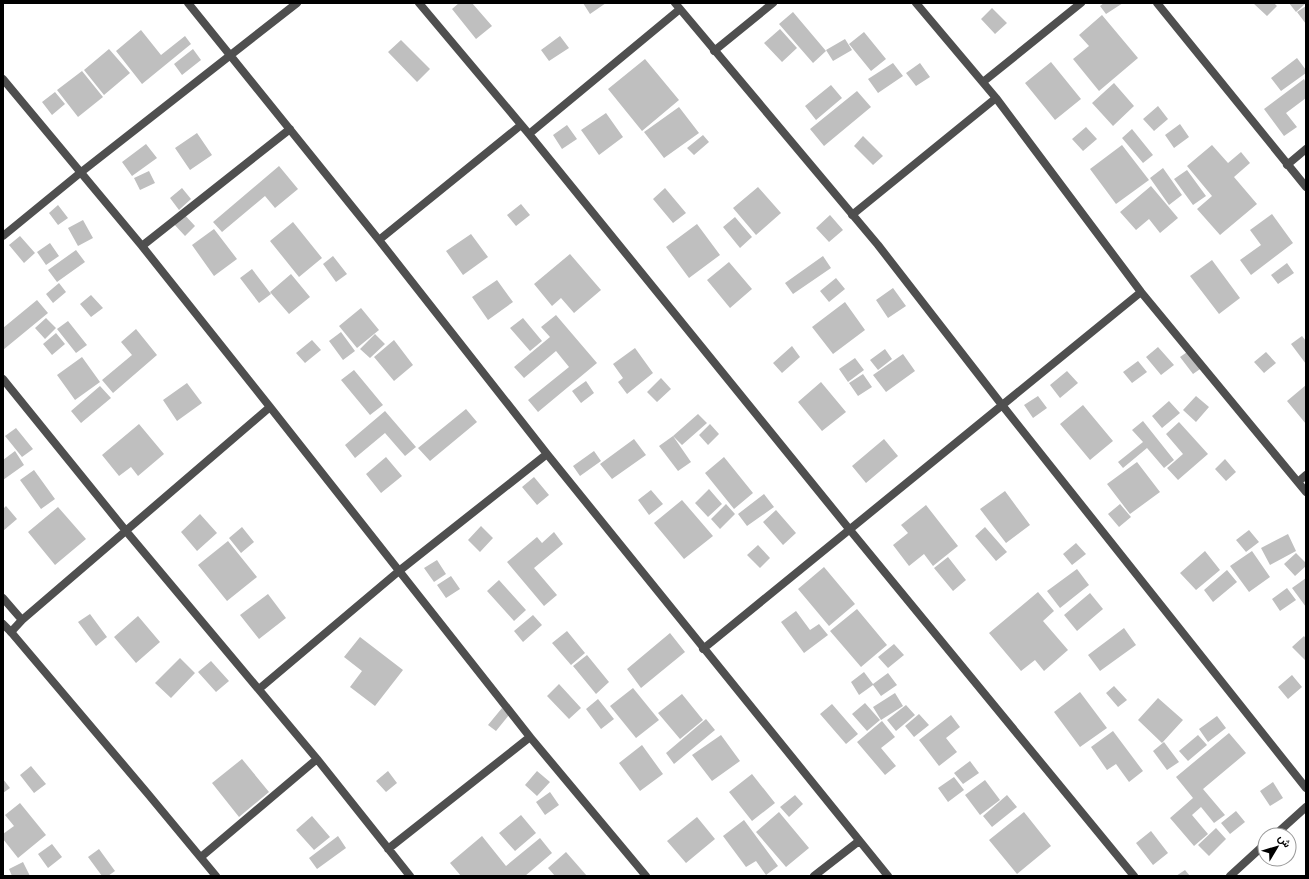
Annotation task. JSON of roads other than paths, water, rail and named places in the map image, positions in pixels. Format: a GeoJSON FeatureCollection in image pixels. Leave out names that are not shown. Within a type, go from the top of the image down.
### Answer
{"type":"FeatureCollection","features":[{"type":"Feature","properties":{"kind":"street"},"geometry":{"type":"LineString","coordinates":[[188,3],[379,240],[703,649],[888,876]]}},
{"type":"Feature","properties":{"kind":"street"},"geometry":{"type":"LineString","coordinates":[[3,236],[80,173],[297,3]]}},
{"type":"Feature","properties":{"kind":"street"},"geometry":{"type":"LineString","coordinates":[[419,3],[529,134],[850,530],[1134,876]]}},
{"type":"Feature","properties":{"kind":"street"},"geometry":{"type":"LineString","coordinates":[[714,51],[773,3]]}},
{"type":"Feature","properties":{"kind":"street"},"geometry":{"type":"LineString","coordinates":[[983,82],[1081,3]]}},
{"type":"Feature","properties":{"kind":"street"},"geometry":{"type":"LineString","coordinates":[[1158,3],[1306,188]]}},
{"type":"Feature","properties":{"kind":"street"},"geometry":{"type":"LineString","coordinates":[[921,5],[996,98],[1141,292],[1306,492]]}},
{"type":"Feature","properties":{"kind":"street"},"geometry":{"type":"LineString","coordinates":[[529,134],[677,6],[883,252],[1002,405],[1306,788]]}},
{"type":"Feature","properties":{"kind":"street"},"geometry":{"type":"LineString","coordinates":[[3,79],[142,246],[530,736],[646,876]]}},
{"type":"Feature","properties":{"kind":"street"},"geometry":{"type":"LineString","coordinates":[[852,215],[996,98]]}},
{"type":"Feature","properties":{"kind":"street"},"geometry":{"type":"LineString","coordinates":[[379,240],[521,125]]}},
{"type":"Feature","properties":{"kind":"street"},"geometry":{"type":"LineString","coordinates":[[142,246],[290,129]]}},
{"type":"Feature","properties":{"kind":"street"},"geometry":{"type":"LineString","coordinates":[[1287,165],[1306,149]]}},
{"type":"Feature","properties":{"kind":"street"},"geometry":{"type":"LineString","coordinates":[[703,649],[1141,292]]}},
{"type":"Feature","properties":{"kind":"street"},"geometry":{"type":"LineString","coordinates":[[3,379],[126,531],[259,689],[410,876]]}},
{"type":"Feature","properties":{"kind":"street"},"geometry":{"type":"LineString","coordinates":[[11,632],[22,620],[270,407]]}},
{"type":"Feature","properties":{"kind":"street"},"geometry":{"type":"LineString","coordinates":[[259,689],[399,571],[547,454]]}},
{"type":"Feature","properties":{"kind":"street"},"geometry":{"type":"LineString","coordinates":[[1298,482],[1306,475]]}},
{"type":"Feature","properties":{"kind":"street"},"geometry":{"type":"LineString","coordinates":[[3,598],[22,620]]}},
{"type":"Feature","properties":{"kind":"street"},"geometry":{"type":"LineString","coordinates":[[3,624],[216,876]]}},
{"type":"Feature","properties":{"kind":"street"},"geometry":{"type":"LineString","coordinates":[[388,849],[530,736]]}},
{"type":"Feature","properties":{"kind":"street"},"geometry":{"type":"LineString","coordinates":[[201,857],[316,759]]}},
{"type":"Feature","properties":{"kind":"street"},"geometry":{"type":"LineString","coordinates":[[1284,827],[1306,807]]}},
{"type":"Feature","properties":{"kind":"street"},"geometry":{"type":"LineString","coordinates":[[814,876],[859,841]]}},
{"type":"Feature","properties":{"kind":"street"},"geometry":{"type":"LineString","coordinates":[[1230,876],[1257,851]]}}]}
